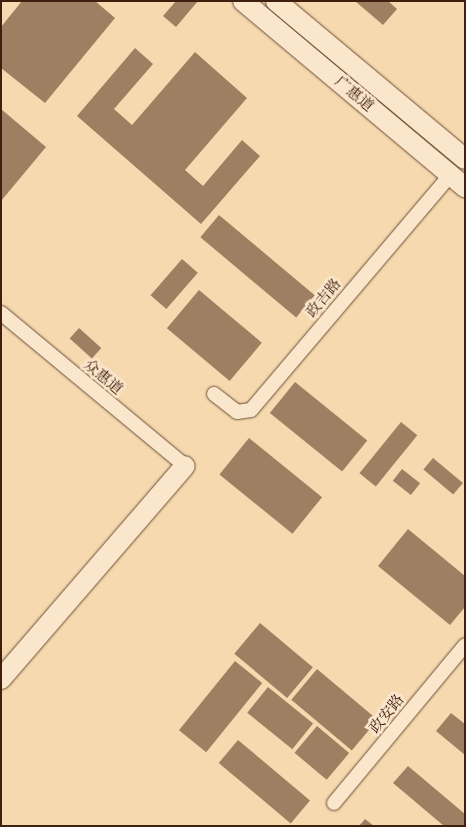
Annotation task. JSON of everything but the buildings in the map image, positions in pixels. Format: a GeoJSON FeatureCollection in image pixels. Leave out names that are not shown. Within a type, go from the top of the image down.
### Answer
{"type":"FeatureCollection","features":[{"type":"Feature","properties":{"kind":"main road","name":"广惠道"},"geometry":{"type":"LineString","coordinates":[[242,1],[457,181]]}},
{"type":"Feature","properties":{"kind":"main road","name":"广惠道"},"geometry":{"type":"LineString","coordinates":[[276,1],[465,159]]}},
{"type":"Feature","properties":{"kind":"main road"},"geometry":{"type":"LineString","coordinates":[[1,680],[185,466]]}},
{"type":"Feature","properties":{"kind":"street","name":"政吉路"},"geometry":{"type":"LineString","coordinates":[[214,394],[237,412],[251,410],[457,181]]}},
{"type":"Feature","properties":{"kind":"street","name":"众惠道"},"geometry":{"type":"LineString","coordinates":[[1,313],[185,466]]}},
{"type":"Feature","properties":{"kind":"street","name":"政安路"},"geometry":{"type":"LineString","coordinates":[[334,803],[465,645]]}}]}
